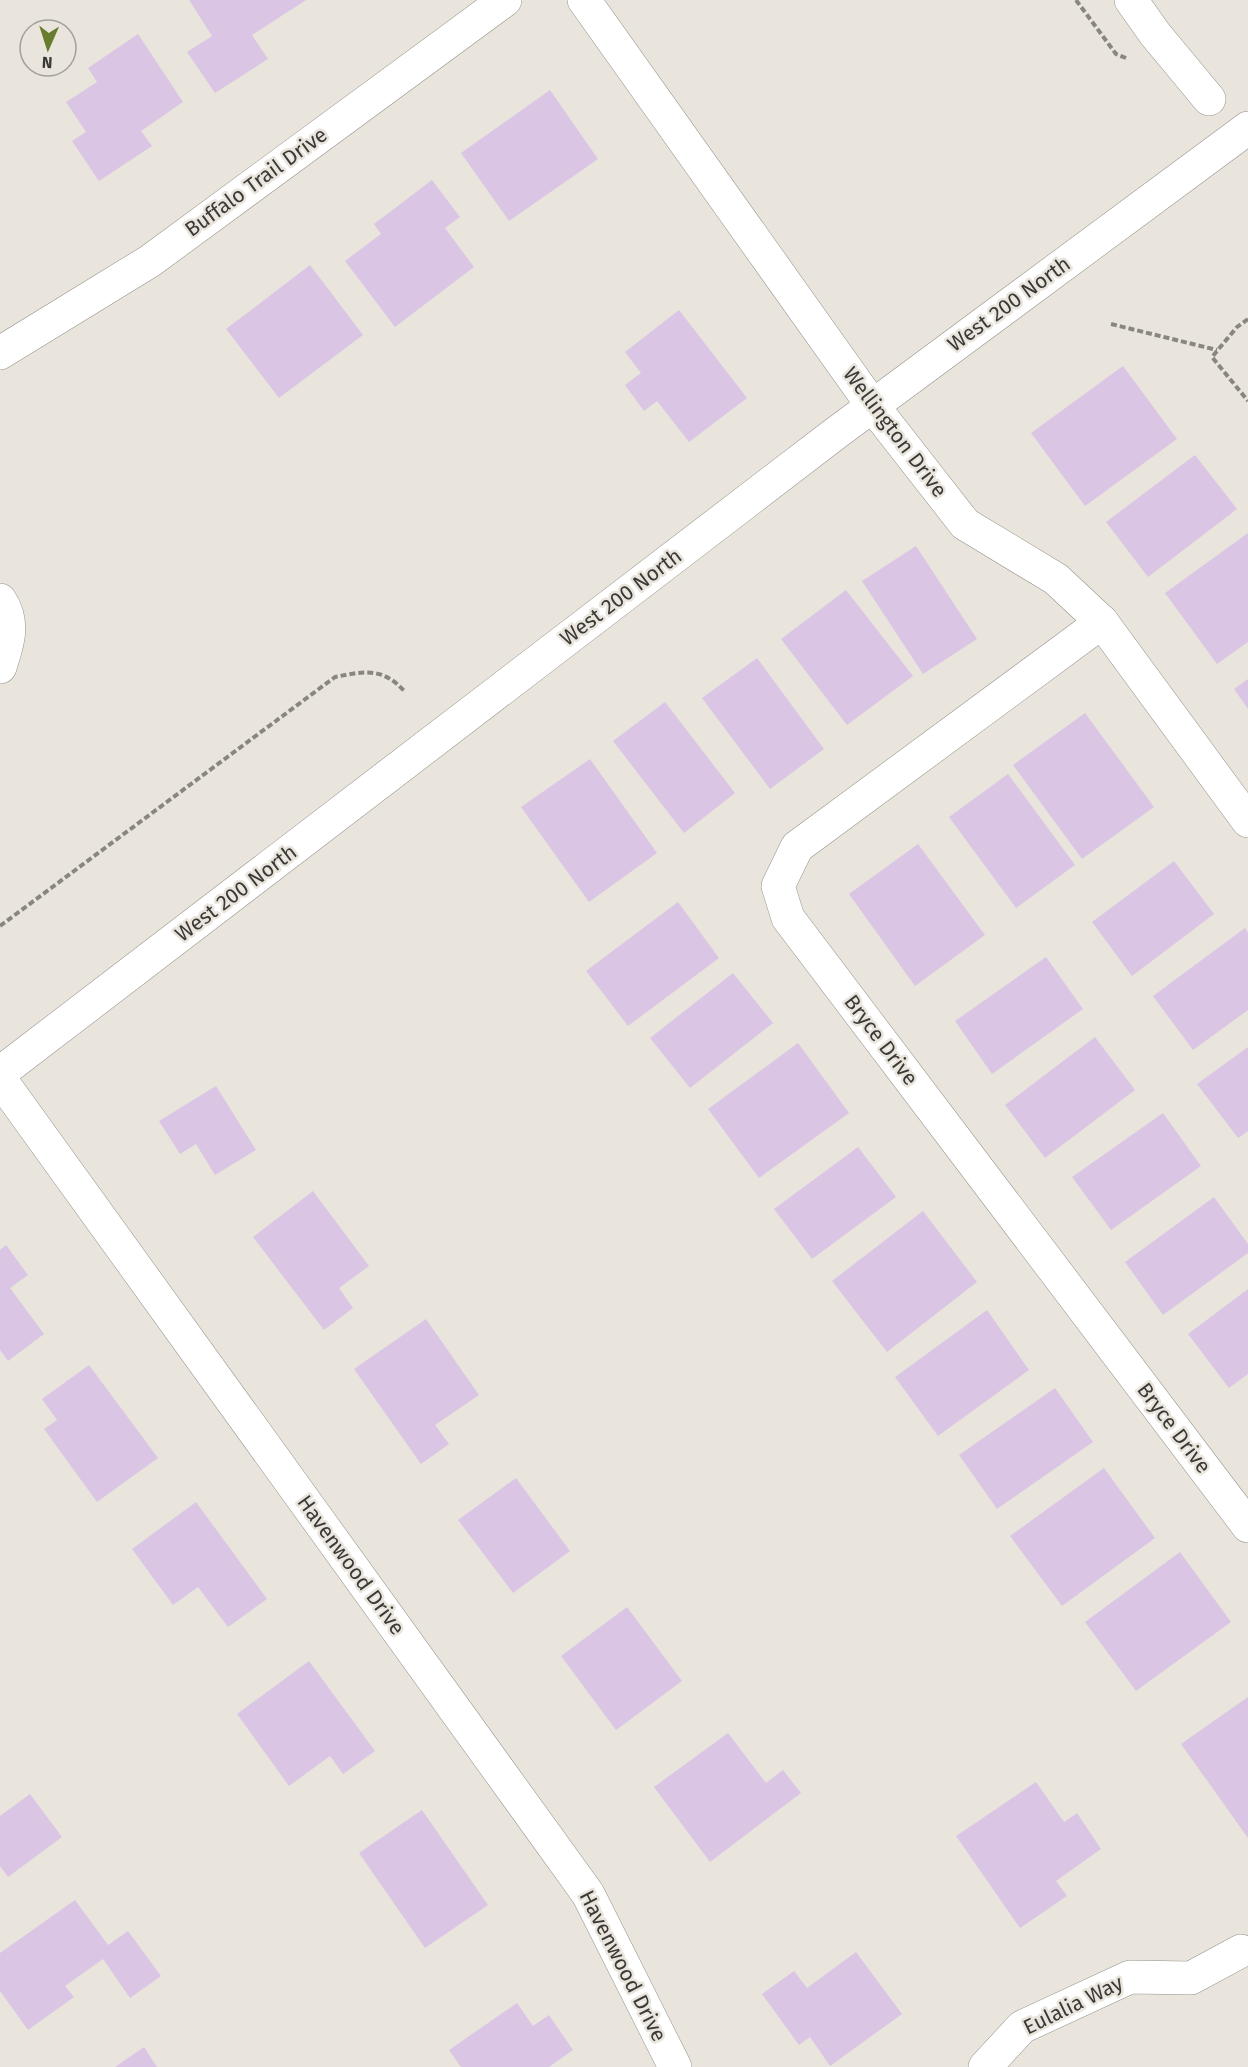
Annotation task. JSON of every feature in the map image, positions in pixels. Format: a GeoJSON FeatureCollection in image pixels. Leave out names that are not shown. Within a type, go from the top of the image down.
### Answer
{"type":"FeatureCollection","features":[{"type":"Feature","properties":{"kind":"street","name":"Buffalo Trail Drive"},"geometry":{"type":"LineString","coordinates":[[0,353],[150,261],[505,0]]}},
{"type":"Feature","properties":{"kind":"street","name":"Wellington Drive"},"geometry":{"type":"LineString","coordinates":[[584,0],[872,405],[965,524],[1056,579],[1102,622],[1248,821]]}},
{"type":"Feature","properties":{"kind":"street"},"geometry":{"type":"LineString","coordinates":[[1131,0],[1155,34],[1209,99]]}},
{"type":"Feature","properties":{"kind":"street","name":"West 200 North"},"geometry":{"type":"LineString","coordinates":[[0,1073],[872,405],[1248,128]]}},
{"type":"Feature","properties":{"kind":"street"},"geometry":{"type":"LineString","coordinates":[[0,600],[10,619],[9,634],[0,667]]}},
{"type":"Feature","properties":{"kind":"street","name":"Bryce Drive"},"geometry":{"type":"LineString","coordinates":[[1102,622],[797,847],[778,886],[788,918],[1248,1526]]}},
{"type":"Feature","properties":{"kind":"street","name":"Havenwood Drive"},"geometry":{"type":"LineString","coordinates":[[0,1079],[588,1894],[675,2067]]}},
{"type":"Feature","properties":{"kind":"street","name":"Eulalia Way"},"geometry":{"type":"LineString","coordinates":[[985,2067],[1022,2027],[1130,1977],[1191,1978],[1241,1951]]}},
{"type":"Feature","properties":{"kind":"path"},"geometry":{"type":"LineString","coordinates":[[1248,319],[1237,327],[1212,357],[1248,401]]}},
{"type":"Feature","properties":{"kind":"path"},"geometry":{"type":"LineString","coordinates":[[1111,324],[1217,350]]}},
{"type":"Feature","properties":{"kind":"path"},"geometry":{"type":"LineString","coordinates":[[0,926],[335,677],[366,671],[393,678],[405,692]]}},
{"type":"Feature","properties":{"kind":"building"},"geometry":{"type":"Polygon","coordinates":[[[189,0],[306,0],[252,35],[268,59],[215,93],[187,52],[212,36],[189,0]]]}},
{"type":"Feature","properties":{"kind":"building"},"geometry":{"type":"Polygon","coordinates":[[[138,34],[183,102],[141,131],[152,146],[99,181],[72,141],[86,132],[66,102],[97,82],[88,68],[138,34]]]}},
{"type":"Feature","properties":{"kind":"building"},"geometry":{"type":"Polygon","coordinates":[[[550,90],[598,159],[509,221],[461,153],[550,90]]]}},
{"type":"Feature","properties":{"kind":"building"},"geometry":{"type":"Polygon","coordinates":[[[432,180],[460,217],[445,228],[474,267],[395,327],[345,261],[381,234],[374,224],[432,180]]]}},
{"type":"Feature","properties":{"kind":"building"},"geometry":{"type":"Polygon","coordinates":[[[310,265],[363,335],[279,398],[226,329],[310,265]]]}},
{"type":"Feature","properties":{"kind":"building"},"geometry":{"type":"Polygon","coordinates":[[[679,310],[747,398],[689,442],[657,401],[644,411],[625,385],[641,373],[625,352],[679,310]]]}},
{"type":"Feature","properties":{"kind":"building"},"geometry":{"type":"Polygon","coordinates":[[[1123,366],[1177,439],[1085,506],[1031,433],[1123,366]]]}},
{"type":"Feature","properties":{"kind":"building"},"geometry":{"type":"Polygon","coordinates":[[[1195,455],[1237,509],[1148,577],[1106,522],[1195,455]]]}},
{"type":"Feature","properties":{"kind":"building"},"geometry":{"type":"Polygon","coordinates":[[[1248,533],[1248,642],[1217,664],[1165,593],[1248,533]]]}},
{"type":"Feature","properties":{"kind":"building"},"geometry":{"type":"Polygon","coordinates":[[[916,546],[977,639],[923,674],[862,581],[916,546]]]}},
{"type":"Feature","properties":{"kind":"building"},"geometry":{"type":"Polygon","coordinates":[[[846,590],[913,676],[847,725],[781,639],[846,590]]]}},
{"type":"Feature","properties":{"kind":"building"},"geometry":{"type":"Polygon","coordinates":[[[757,658],[824,749],[770,789],[702,698],[757,658]]]}},
{"type":"Feature","properties":{"kind":"building"},"geometry":{"type":"Polygon","coordinates":[[[1248,679],[1248,709],[1234,689],[1248,679]]]}},
{"type":"Feature","properties":{"kind":"building"},"geometry":{"type":"Polygon","coordinates":[[[665,702],[735,793],[684,833],[613,741],[665,702]]]}},
{"type":"Feature","properties":{"kind":"building"},"geometry":{"type":"Polygon","coordinates":[[[1085,713],[1154,807],[1082,859],[1013,765],[1085,713]]]}},
{"type":"Feature","properties":{"kind":"building"},"geometry":{"type":"Polygon","coordinates":[[[590,759],[657,853],[589,902],[521,807],[590,759]]]}},
{"type":"Feature","properties":{"kind":"building"},"geometry":{"type":"Polygon","coordinates":[[[1008,774],[1075,865],[1016,908],[949,817],[1008,774]]]}},
{"type":"Feature","properties":{"kind":"building"},"geometry":{"type":"Polygon","coordinates":[[[918,844],[985,935],[915,986],[849,894],[918,844]]]}},
{"type":"Feature","properties":{"kind":"building"},"geometry":{"type":"Polygon","coordinates":[[[1174,861],[1214,914],[1132,976],[1092,922],[1174,861]]]}},
{"type":"Feature","properties":{"kind":"building"},"geometry":{"type":"Polygon","coordinates":[[[678,902],[719,958],[628,1026],[586,971],[678,902]]]}},
{"type":"Feature","properties":{"kind":"building"},"geometry":{"type":"Polygon","coordinates":[[[1245,928],[1248,933],[1248,1010],[1193,1050],[1153,996],[1245,928]]]}},
{"type":"Feature","properties":{"kind":"building"},"geometry":{"type":"Polygon","coordinates":[[[1046,957],[1083,1009],[992,1074],[955,1021],[1046,957]]]}},
{"type":"Feature","properties":{"kind":"building"},"geometry":{"type":"Polygon","coordinates":[[[733,973],[773,1023],[690,1088],[650,1038],[733,973]]]}},
{"type":"Feature","properties":{"kind":"building"},"geometry":{"type":"Polygon","coordinates":[[[1095,1037],[1135,1090],[1045,1158],[1005,1105],[1095,1037]]]}},
{"type":"Feature","properties":{"kind":"building"},"geometry":{"type":"Polygon","coordinates":[[[798,1043],[849,1113],[759,1178],[708,1109],[798,1043]]]}},
{"type":"Feature","properties":{"kind":"building"},"geometry":{"type":"Polygon","coordinates":[[[1248,1047],[1248,1131],[1238,1138],[1197,1084],[1248,1047]]]}},
{"type":"Feature","properties":{"kind":"building"},"geometry":{"type":"Polygon","coordinates":[[[216,1086],[256,1150],[215,1175],[196,1144],[180,1154],[159,1121],[216,1086]]]}},
{"type":"Feature","properties":{"kind":"building"},"geometry":{"type":"Polygon","coordinates":[[[1163,1113],[1201,1166],[1111,1230],[1072,1177],[1163,1113]]]}},
{"type":"Feature","properties":{"kind":"building"},"geometry":{"type":"Polygon","coordinates":[[[858,1147],[896,1197],[812,1259],[774,1209],[858,1147]]]}},
{"type":"Feature","properties":{"kind":"building"},"geometry":{"type":"Polygon","coordinates":[[[313,1191],[369,1266],[339,1288],[353,1308],[324,1330],[253,1237],[313,1191]]]}},
{"type":"Feature","properties":{"kind":"building"},"geometry":{"type":"Polygon","coordinates":[[[1214,1197],[1248,1244],[1248,1253],[1163,1315],[1125,1262],[1214,1197]]]}},
{"type":"Feature","properties":{"kind":"building"},"geometry":{"type":"Polygon","coordinates":[[[923,1211],[977,1282],[887,1352],[832,1281],[923,1211]]]}},
{"type":"Feature","properties":{"kind":"building"},"geometry":{"type":"Polygon","coordinates":[[[6,1245],[28,1275],[10,1288],[44,1334],[8,1361],[0,1350],[0,1250],[6,1245]]]}},
{"type":"Feature","properties":{"kind":"building"},"geometry":{"type":"Polygon","coordinates":[[[1248,1289],[1248,1374],[1229,1388],[1188,1334],[1248,1289]]]}},
{"type":"Feature","properties":{"kind":"building"},"geometry":{"type":"Polygon","coordinates":[[[987,1310],[1029,1370],[938,1436],[895,1377],[987,1310]]]}},
{"type":"Feature","properties":{"kind":"building"},"geometry":{"type":"Polygon","coordinates":[[[426,1319],[479,1395],[435,1425],[449,1444],[421,1464],[354,1369],[426,1319]]]}},
{"type":"Feature","properties":{"kind":"building"},"geometry":{"type":"Polygon","coordinates":[[[89,1365],[158,1458],[97,1502],[44,1429],[57,1420],[42,1399],[89,1365]]]}},
{"type":"Feature","properties":{"kind":"building"},"geometry":{"type":"Polygon","coordinates":[[[1055,1388],[1093,1442],[997,1509],[959,1455],[1055,1388]]]}},
{"type":"Feature","properties":{"kind":"building"},"geometry":{"type":"Polygon","coordinates":[[[1104,1468],[1155,1538],[1062,1606],[1010,1536],[1104,1468]]]}},
{"type":"Feature","properties":{"kind":"building"},"geometry":{"type":"Polygon","coordinates":[[[516,1478],[570,1551],[513,1593],[458,1520],[516,1478]]]}},
{"type":"Feature","properties":{"kind":"building"},"geometry":{"type":"Polygon","coordinates":[[[196,1502],[267,1599],[228,1627],[198,1587],[173,1605],[132,1549],[196,1502]]]}},
{"type":"Feature","properties":{"kind":"building"},"geometry":{"type":"Polygon","coordinates":[[[1180,1552],[1231,1622],[1136,1691],[1085,1622],[1180,1552]]]}},
{"type":"Feature","properties":{"kind":"building"},"geometry":{"type":"Polygon","coordinates":[[[627,1607],[682,1681],[616,1730],[561,1656],[627,1607]]]}},
{"type":"Feature","properties":{"kind":"building"},"geometry":{"type":"Polygon","coordinates":[[[309,1661],[375,1751],[343,1774],[330,1756],[289,1786],[237,1714],[309,1661]]]}},
{"type":"Feature","properties":{"kind":"building"},"geometry":{"type":"Polygon","coordinates":[[[1248,1697],[1248,1838],[1181,1744],[1248,1697]]]}},
{"type":"Feature","properties":{"kind":"building"},"geometry":{"type":"Polygon","coordinates":[[[728,1733],[766,1783],[783,1770],[801,1793],[710,1862],[654,1787],[728,1733]]]}},
{"type":"Feature","properties":{"kind":"building"},"geometry":{"type":"Polygon","coordinates":[[[1036,1782],[1064,1822],[1077,1813],[1101,1849],[1056,1881],[1067,1896],[1020,1928],[956,1836],[1036,1782]]]}},
{"type":"Feature","properties":{"kind":"building"},"geometry":{"type":"Polygon","coordinates":[[[30,1794],[62,1837],[8,1877],[0,1866],[0,1816],[30,1794]]]}},
{"type":"Feature","properties":{"kind":"building"},"geometry":{"type":"Polygon","coordinates":[[[422,1810],[488,1905],[425,1948],[359,1853],[422,1810]]]}},
{"type":"Feature","properties":{"kind":"building"},"geometry":{"type":"Polygon","coordinates":[[[75,1900],[108,1945],[128,1931],[161,1976],[130,1998],[103,1959],[65,1986],[74,1997],[28,2030],[0,1991],[0,1953],[75,1900]]]}},
{"type":"Feature","properties":{"kind":"building"},"geometry":{"type":"Polygon","coordinates":[[[856,1952],[902,2014],[830,2066],[810,2037],[799,2045],[762,1994],[794,1971],[807,1988],[856,1952]]]}},
{"type":"Feature","properties":{"kind":"building"},"geometry":{"type":"Polygon","coordinates":[[[517,2003],[533,2026],[549,2015],[573,2050],[549,2067],[461,2067],[449,2050],[517,2003]]]}},
{"type":"Feature","properties":{"kind":"building"},"geometry":{"type":"Polygon","coordinates":[[[144,2047],[157,2067],[115,2067],[144,2047]]]}}]}
